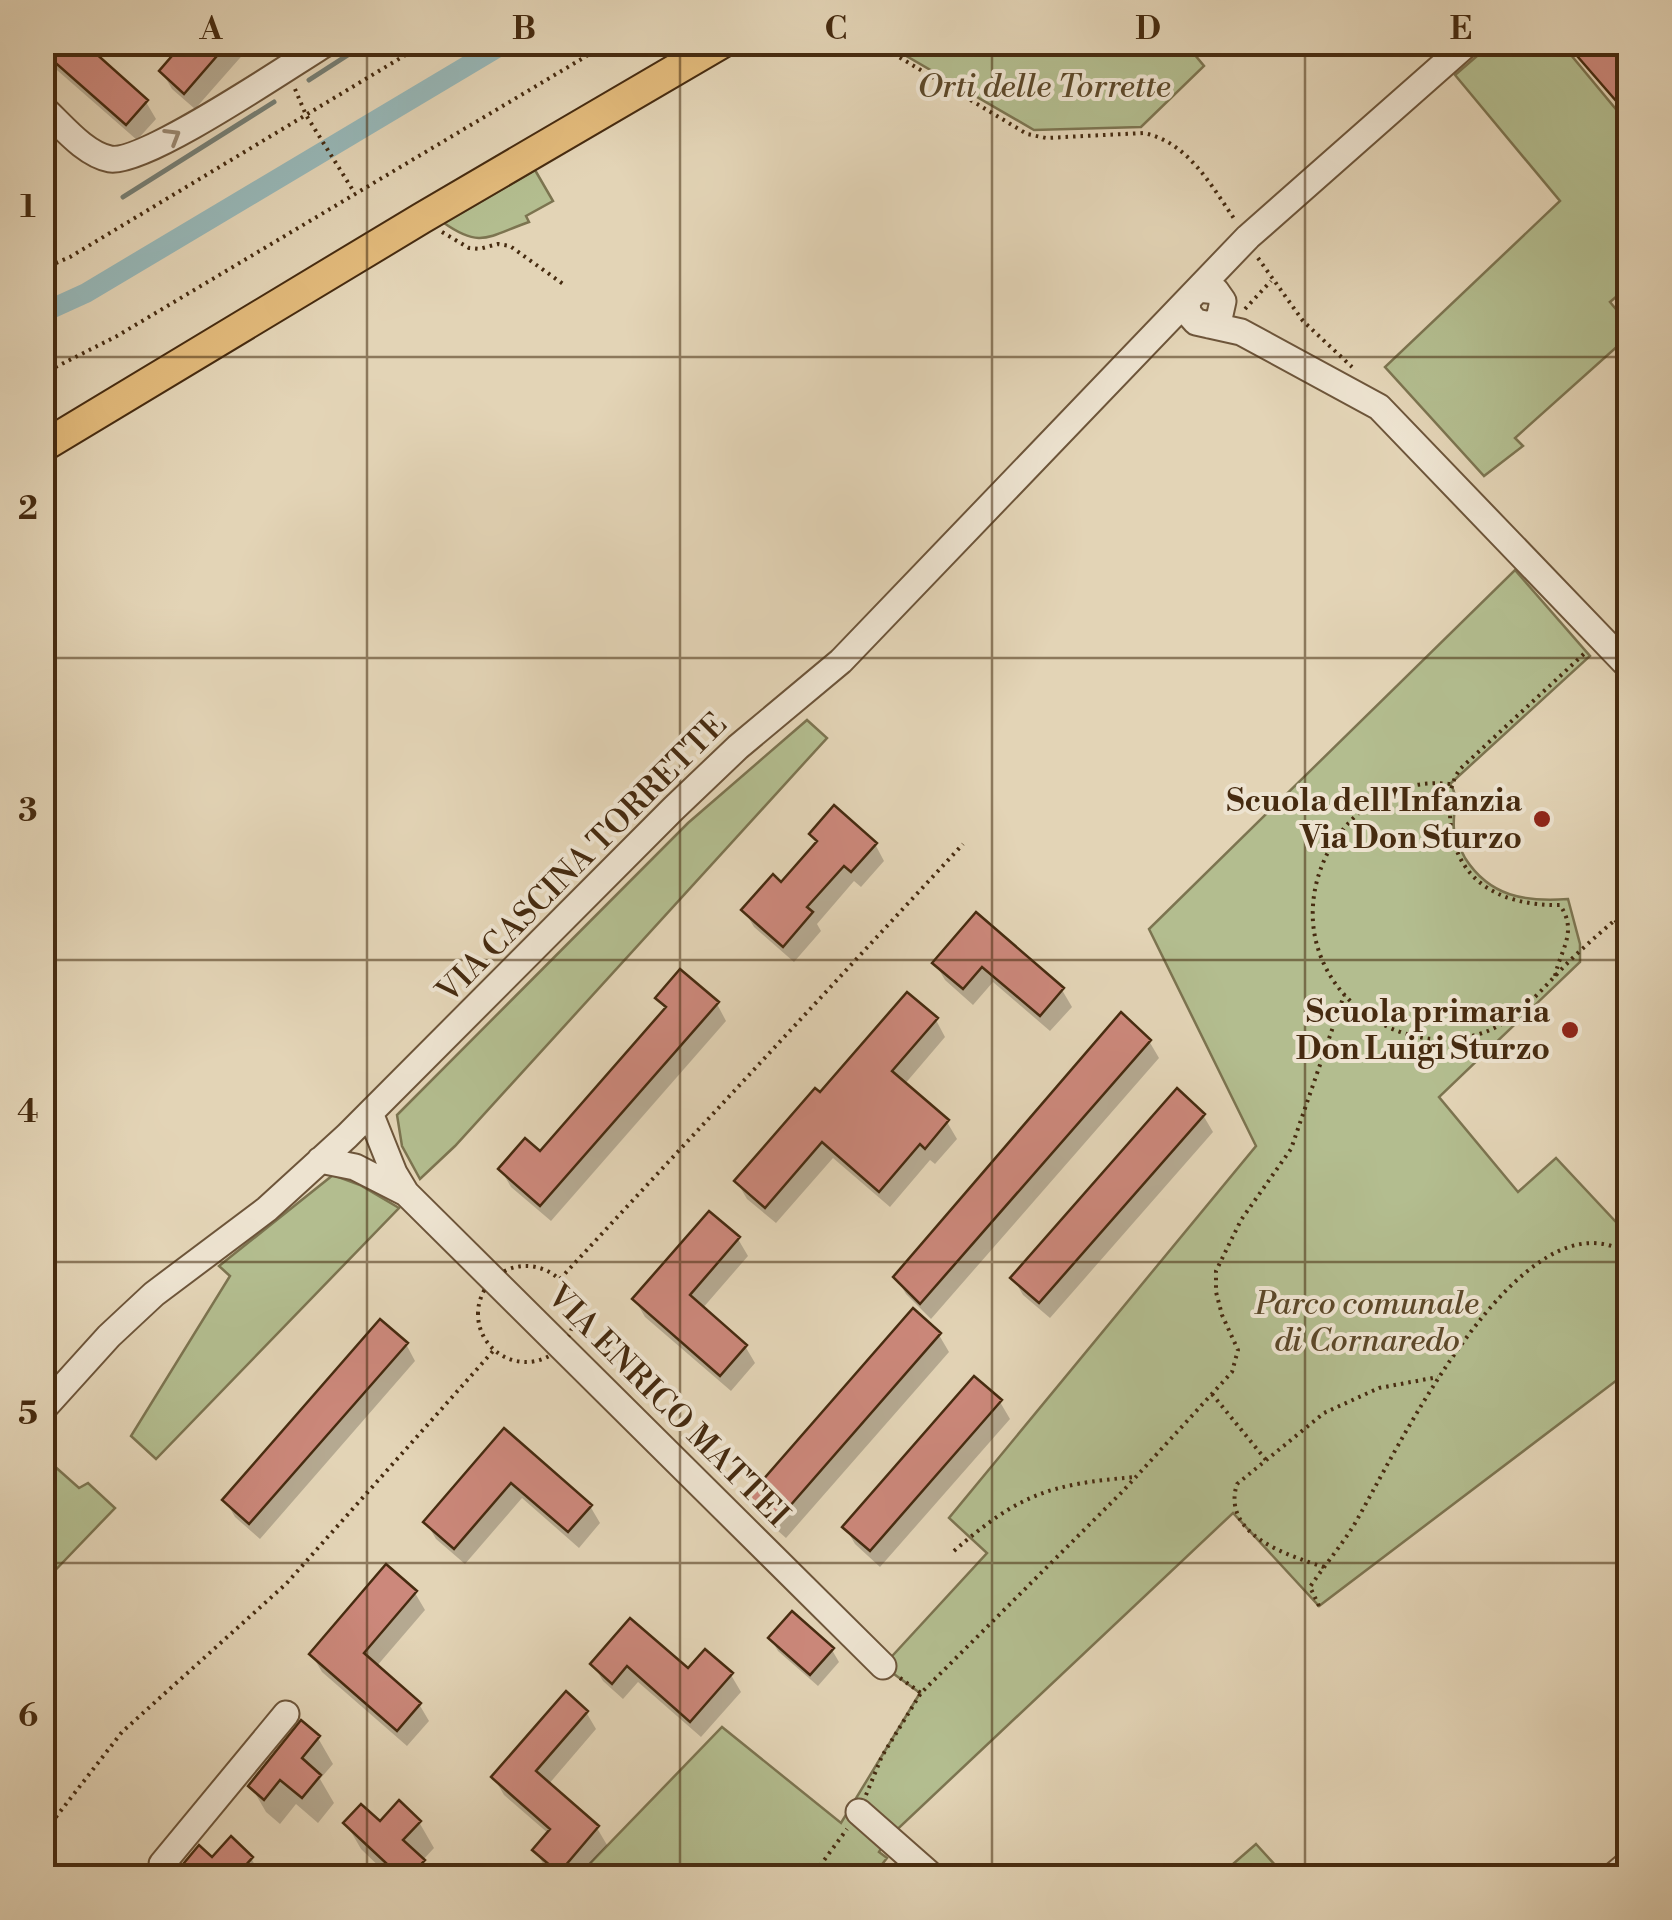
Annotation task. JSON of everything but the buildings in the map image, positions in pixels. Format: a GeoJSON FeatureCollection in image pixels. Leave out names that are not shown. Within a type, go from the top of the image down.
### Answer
{"type":"FeatureCollection","features":[{"type":"Feature","properties":{"kind":"main road"},"geometry":{"type":"LineString","coordinates":[[42,447],[723,42]]}},
{"type":"Feature","properties":{"kind":"street"},"geometry":{"type":"LineString","coordinates":[[42,107],[84,146],[107,158],[126,159],[159,144],[328,42]]}},
{"type":"Feature","properties":{"kind":"street"},"geometry":{"type":"LineString","coordinates":[[1470,42],[1226,258],[1206,307],[1240,332],[1379,407],[1630,668]]}},
{"type":"Feature","properties":{"kind":"street","name":"VIA CASCINA TORRETTE"},"geometry":{"type":"LineString","coordinates":[[42,1410],[108,1336],[154,1294],[267,1209],[370,1114],[686,797],[841,661],[1153,338],[1206,307]]}},
{"type":"Feature","properties":{"kind":"street","name":"VIA ENRICO MATTEI"},"geometry":{"type":"LineString","coordinates":[[370,1114],[406,1193],[883,1666]]}},
{"type":"Feature","properties":{"kind":"street","name":"VIA ENRICO MATTEI"},"geometry":{"type":"LineString","coordinates":[[320,1160],[355,1167],[406,1193]]}},
{"type":"Feature","properties":{"kind":"street"},"geometry":{"type":"LineString","coordinates":[[177,1878],[162,1864],[286,1714]]}},
{"type":"Feature","properties":{"kind":"street"},"geometry":{"type":"LineString","coordinates":[[859,1812],[934,1878]]}},
{"type":"Feature","properties":{"kind":"street"},"geometry":{"type":"LineString","coordinates":[[1611,1878],[1630,1862]]}},
{"type":"Feature","properties":{"kind":"path"},"geometry":{"type":"LineString","coordinates":[[42,269],[70,257],[427,42]]}},
{"type":"Feature","properties":{"kind":"path"},"geometry":{"type":"LineString","coordinates":[[42,374],[118,336],[610,42]]}},
{"type":"Feature","properties":{"kind":"path"},"geometry":{"type":"LineString","coordinates":[[874,42],[1027,134],[1046,138],[1142,133],[1158,136],[1178,148],[1203,174],[1248,238],[1264,270],[1303,321],[1360,376]]}},
{"type":"Feature","properties":{"kind":"path"},"geometry":{"type":"LineString","coordinates":[[306,116],[354,192]]}},
{"type":"Feature","properties":{"kind":"path"},"geometry":{"type":"LineString","coordinates":[[422,218],[469,248],[510,246],[563,284]]}},
{"type":"Feature","properties":{"kind":"path"},"geometry":{"type":"LineString","coordinates":[[1555,976],[1570,929],[1564,910],[1560,904],[1503,898],[1472,874],[1454,845],[1450,784],[1460,769],[1601,638]]}},
{"type":"Feature","properties":{"kind":"path"},"geometry":{"type":"LineString","coordinates":[[1450,784],[1416,784],[1372,802],[1335,838],[1322,864],[1313,923],[1321,955],[1344,995],[1373,1020],[1394,1032],[1419,1038],[1480,1034],[1506,1022],[1533,1000],[1630,906]]}},
{"type":"Feature","properties":{"kind":"path"},"geometry":{"type":"LineString","coordinates":[[560,1280],[963,844]]}},
{"type":"Feature","properties":{"kind":"path"},"geometry":{"type":"LineString","coordinates":[[1615,920],[1630,935]]}},
{"type":"Feature","properties":{"kind":"path"},"geometry":{"type":"LineString","coordinates":[[811,1878],[859,1812],[882,1756],[921,1693],[1135,1478],[1232,1372],[1238,1350],[1222,1316],[1216,1271],[1241,1220],[1291,1149],[1344,995]]}},
{"type":"Feature","properties":{"kind":"path"},"geometry":{"type":"LineString","coordinates":[[1318,1606],[1310,1587],[1351,1529],[1438,1378],[1519,1275],[1542,1257],[1568,1247],[1598,1245],[1630,1255]]}},
{"type":"Feature","properties":{"kind":"path"},"geometry":{"type":"LineString","coordinates":[[42,1835],[122,1732],[286,1584],[494,1350]]}},
{"type":"Feature","properties":{"kind":"path"},"geometry":{"type":"LineString","coordinates":[[1324,1566],[1273,1548],[1234,1513],[1232,1500],[1237,1484],[1324,1413],[1380,1388],[1438,1378]]}},
{"type":"Feature","properties":{"kind":"path"},"geometry":{"type":"LineString","coordinates":[[1212,1394],[1266,1460]]}},
{"type":"Feature","properties":{"kind":"path"},"geometry":{"type":"LineString","coordinates":[[954,1551],[1022,1499],[1085,1481],[1135,1478]]}},
{"type":"Feature","properties":{"kind":"green space","name":"Orti delle Torrette"},"geometry":{"type":"Polygon","coordinates":[[[884,43],[1185,43],[1204,66],[1141,127],[1034,130],[884,43]]]}},
{"type":"Feature","properties":{"kind":"green space"},"geometry":{"type":"Polygon","coordinates":[[[1492,43],[1561,43],[1629,125],[1629,286],[1610,302],[1629,325],[1630,335],[1515,438],[1523,446],[1484,476],[1385,367],[1560,201],[1455,75],[1492,43]]]}},
{"type":"Feature","properties":{"kind":"green space"},"geometry":{"type":"Polygon","coordinates":[[[535,170],[553,201],[526,216],[529,222],[485,238],[467,236],[444,223],[535,170]]]}},
{"type":"Feature","properties":{"kind":"green space","name":"Parco comunale di Cornaredo"},"geometry":{"type":"Polygon","coordinates":[[[1515,570],[1590,656],[1450,784],[1455,800],[1455,833],[1465,858],[1497,889],[1523,898],[1568,899],[1580,944],[1580,962],[1439,1097],[1518,1192],[1556,1158],[1629,1236],[1629,1371],[1319,1606],[1233,1513],[888,1838],[879,1852],[887,1858],[872,1877],[576,1878],[722,1727],[841,1823],[920,1693],[883,1666],[987,1553],[949,1518],[1256,1146],[1149,929],[1515,570]]]}},
{"type":"Feature","properties":{"kind":"green space"},"geometry":{"type":"Polygon","coordinates":[[[807,720],[827,738],[455,1146],[420,1179],[402,1146],[397,1115],[688,823],[807,720]]]}},
{"type":"Feature","properties":{"kind":"green space"},"geometry":{"type":"Polygon","coordinates":[[[333,1175],[360,1185],[399,1208],[156,1459],[131,1436],[230,1276],[219,1266],[333,1175]]]}},
{"type":"Feature","properties":{"kind":"green space"},"geometry":{"type":"Polygon","coordinates":[[[43,1456],[79,1488],[88,1483],[115,1508],[43,1583],[43,1456]]]}},
{"type":"Feature","properties":{"kind":"green space"},"geometry":{"type":"Polygon","coordinates":[[[1256,1844],[1286,1877],[1218,1877],[1256,1844]]]}},
{"type":"Feature","properties":{"kind":"waterway"},"geometry":{"type":"LineString","coordinates":[[309,80],[368,42]]}},
{"type":"Feature","properties":{"kind":"waterway"},"geometry":{"type":"LineString","coordinates":[[42,313],[86,293],[507,42]]}},
{"type":"Feature","properties":{"kind":"waterway"},"geometry":{"type":"LineString","coordinates":[[123,197],[274,102]]}},
{"type":"Feature","properties":{"kind":"place","name":"Scuola dell'Infanzia Via Don Sturzo"},"geometry":{"type":"Point","coordinates":[1542,819]}},
{"type":"Feature","properties":{"kind":"place","name":"Scuola primaria Don Luigi Sturzo"},"geometry":{"type":"Point","coordinates":[1570,1030]}}]}
